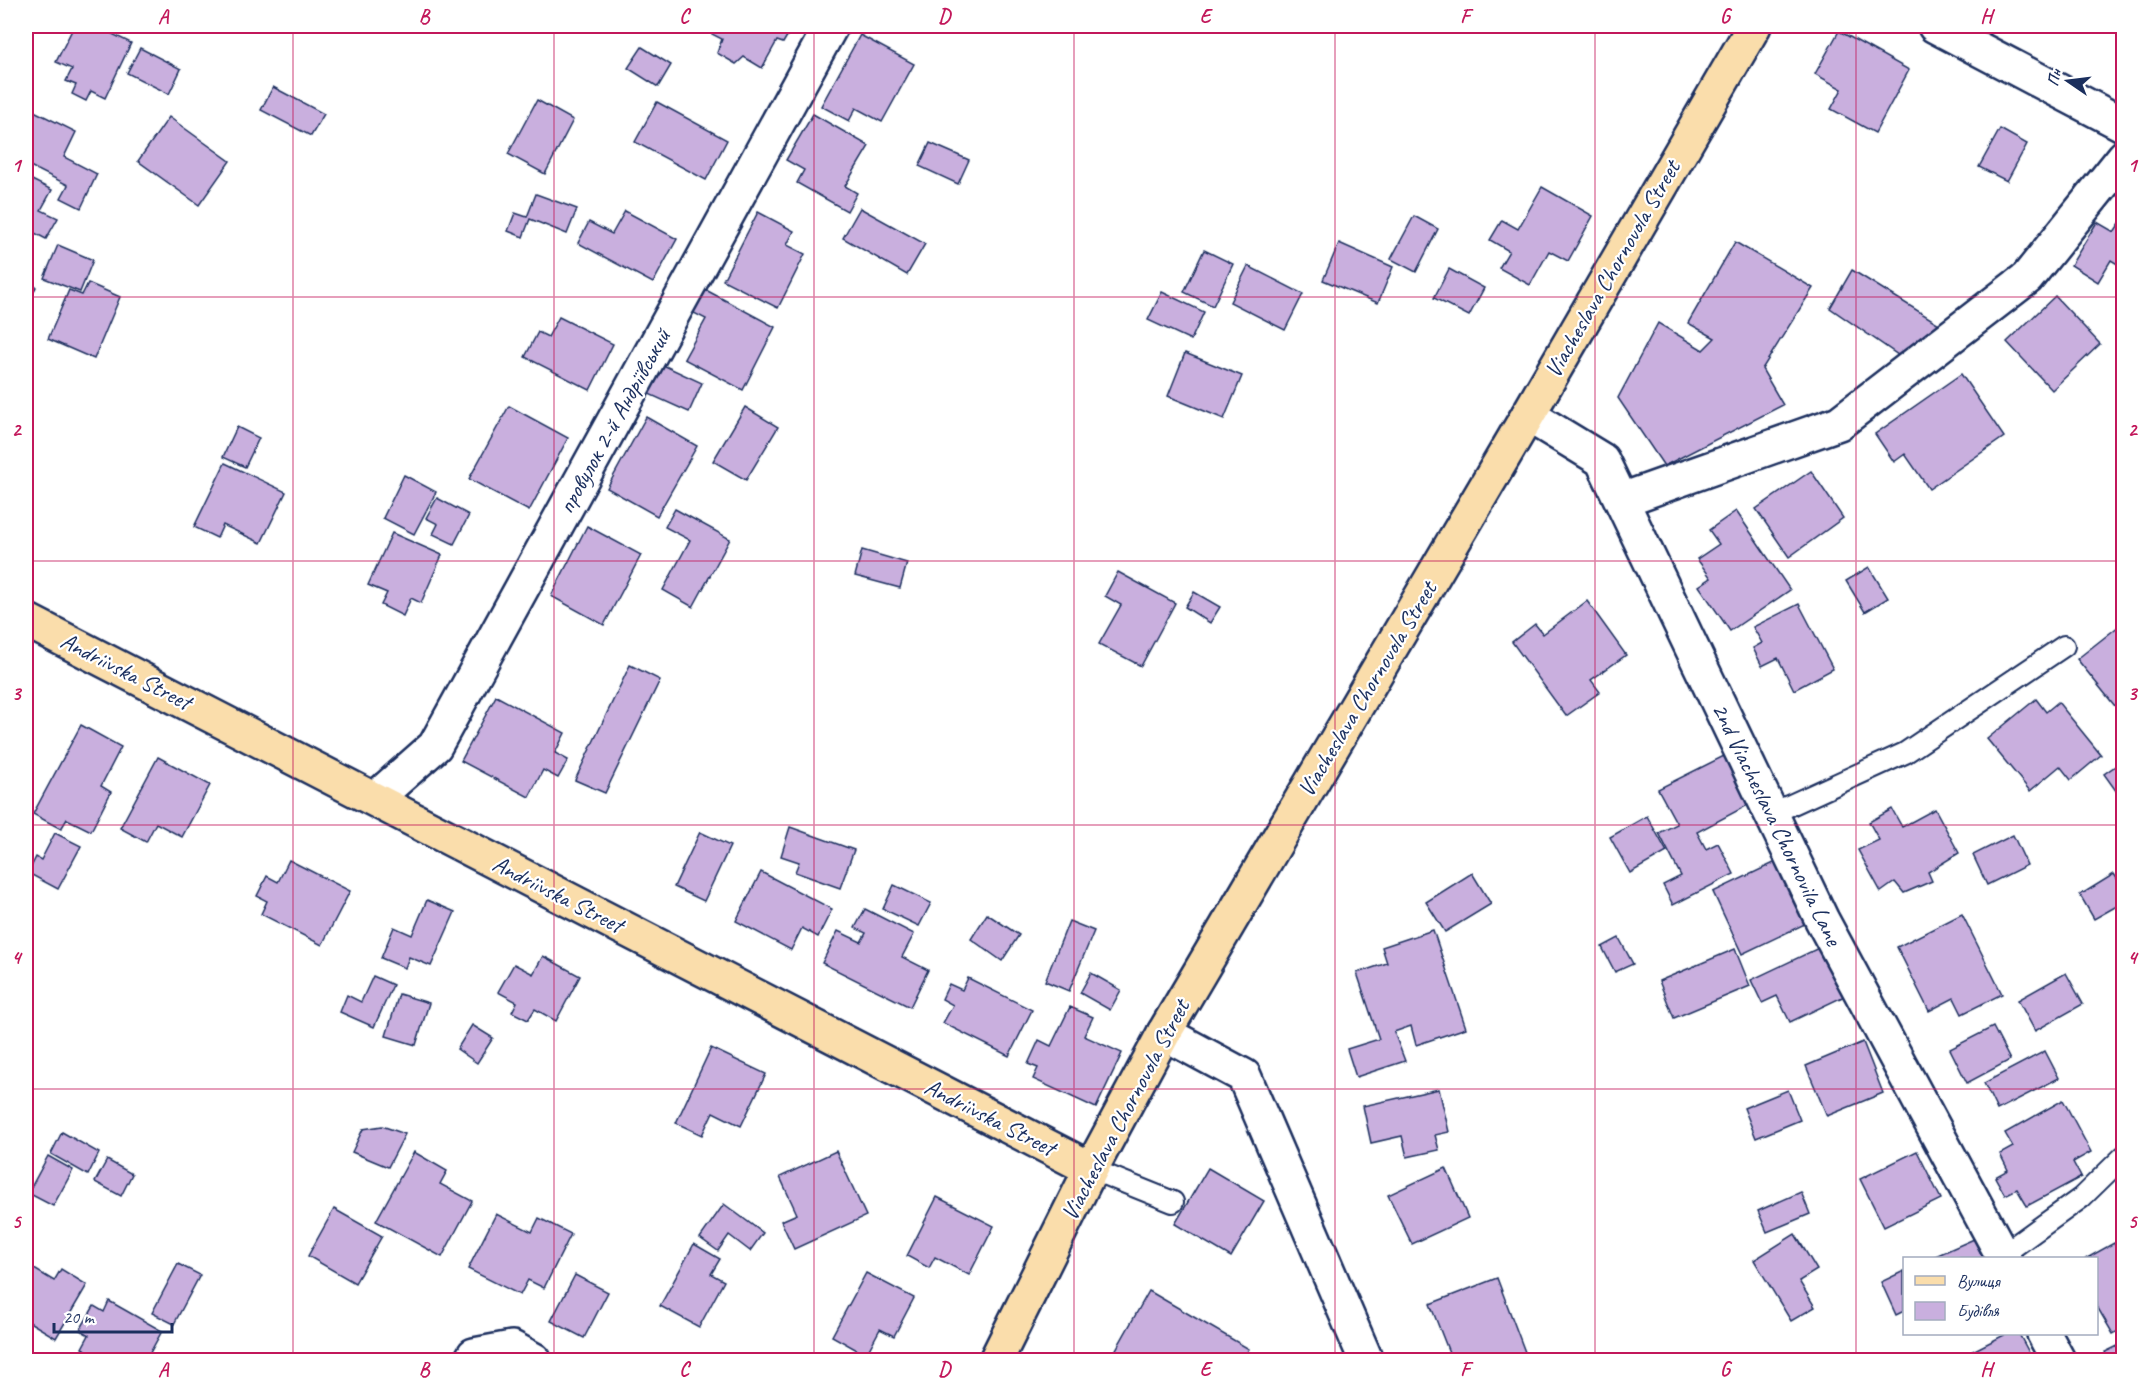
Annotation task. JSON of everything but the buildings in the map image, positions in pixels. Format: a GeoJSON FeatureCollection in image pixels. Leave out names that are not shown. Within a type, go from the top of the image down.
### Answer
{"type":"FeatureCollection","features":[{"type":"Feature","properties":{"kind":"main road","name":"Viacheslava Chornovola Street"},"geometry":{"type":"LineString","coordinates":[[996,1360],[1091,1169],[1164,1033],[1754,26]]}},
{"type":"Feature","properties":{"kind":"main road","name":"Andriivska Street"},"geometry":{"type":"LineString","coordinates":[[26,620],[1091,1169]]}},
{"type":"Feature","properties":{"kind":"street","name":"провулок 2-й Андріївський"},"geometry":{"type":"LineString","coordinates":[[375,799],[435,746],[831,26]]}},
{"type":"Feature","properties":{"kind":"street"},"geometry":{"type":"LineString","coordinates":[[1935,26],[2124,125]]}},
{"type":"Feature","properties":{"kind":"street"},"geometry":{"type":"LineString","coordinates":[[1623,500],[1839,423],[2027,278],[2124,157]]}},
{"type":"Feature","properties":{"kind":"street","name":"2nd Viacheslava Chornovila Lane"},"geometry":{"type":"LineString","coordinates":[[1528,415],[1602,460],[1822,920],[2003,1257]]}},
{"type":"Feature","properties":{"kind":"street"},"geometry":{"type":"LineString","coordinates":[[1164,1033],[1244,1076],[1366,1360]]}},
{"type":"Feature","properties":{"kind":"street"},"geometry":{"type":"LineString","coordinates":[[2045,1335],[2058,1360]]}},
{"type":"Feature","properties":{"kind":"street"},"geometry":{"type":"LineString","coordinates":[[471,1360],[474,1355],[512,1348],[534,1360]]}},
{"type":"Feature","properties":{"kind":"lane"},"geometry":{"type":"LineString","coordinates":[[1771,814],[1905,753],[2064,646]]}},
{"type":"Feature","properties":{"kind":"lane"},"geometry":{"type":"LineString","coordinates":[[2003,1257],[2081,1198],[2124,1156]]}},
{"type":"Feature","properties":{"kind":"lane"},"geometry":{"type":"LineString","coordinates":[[1091,1169],[1173,1202]]}}]}
